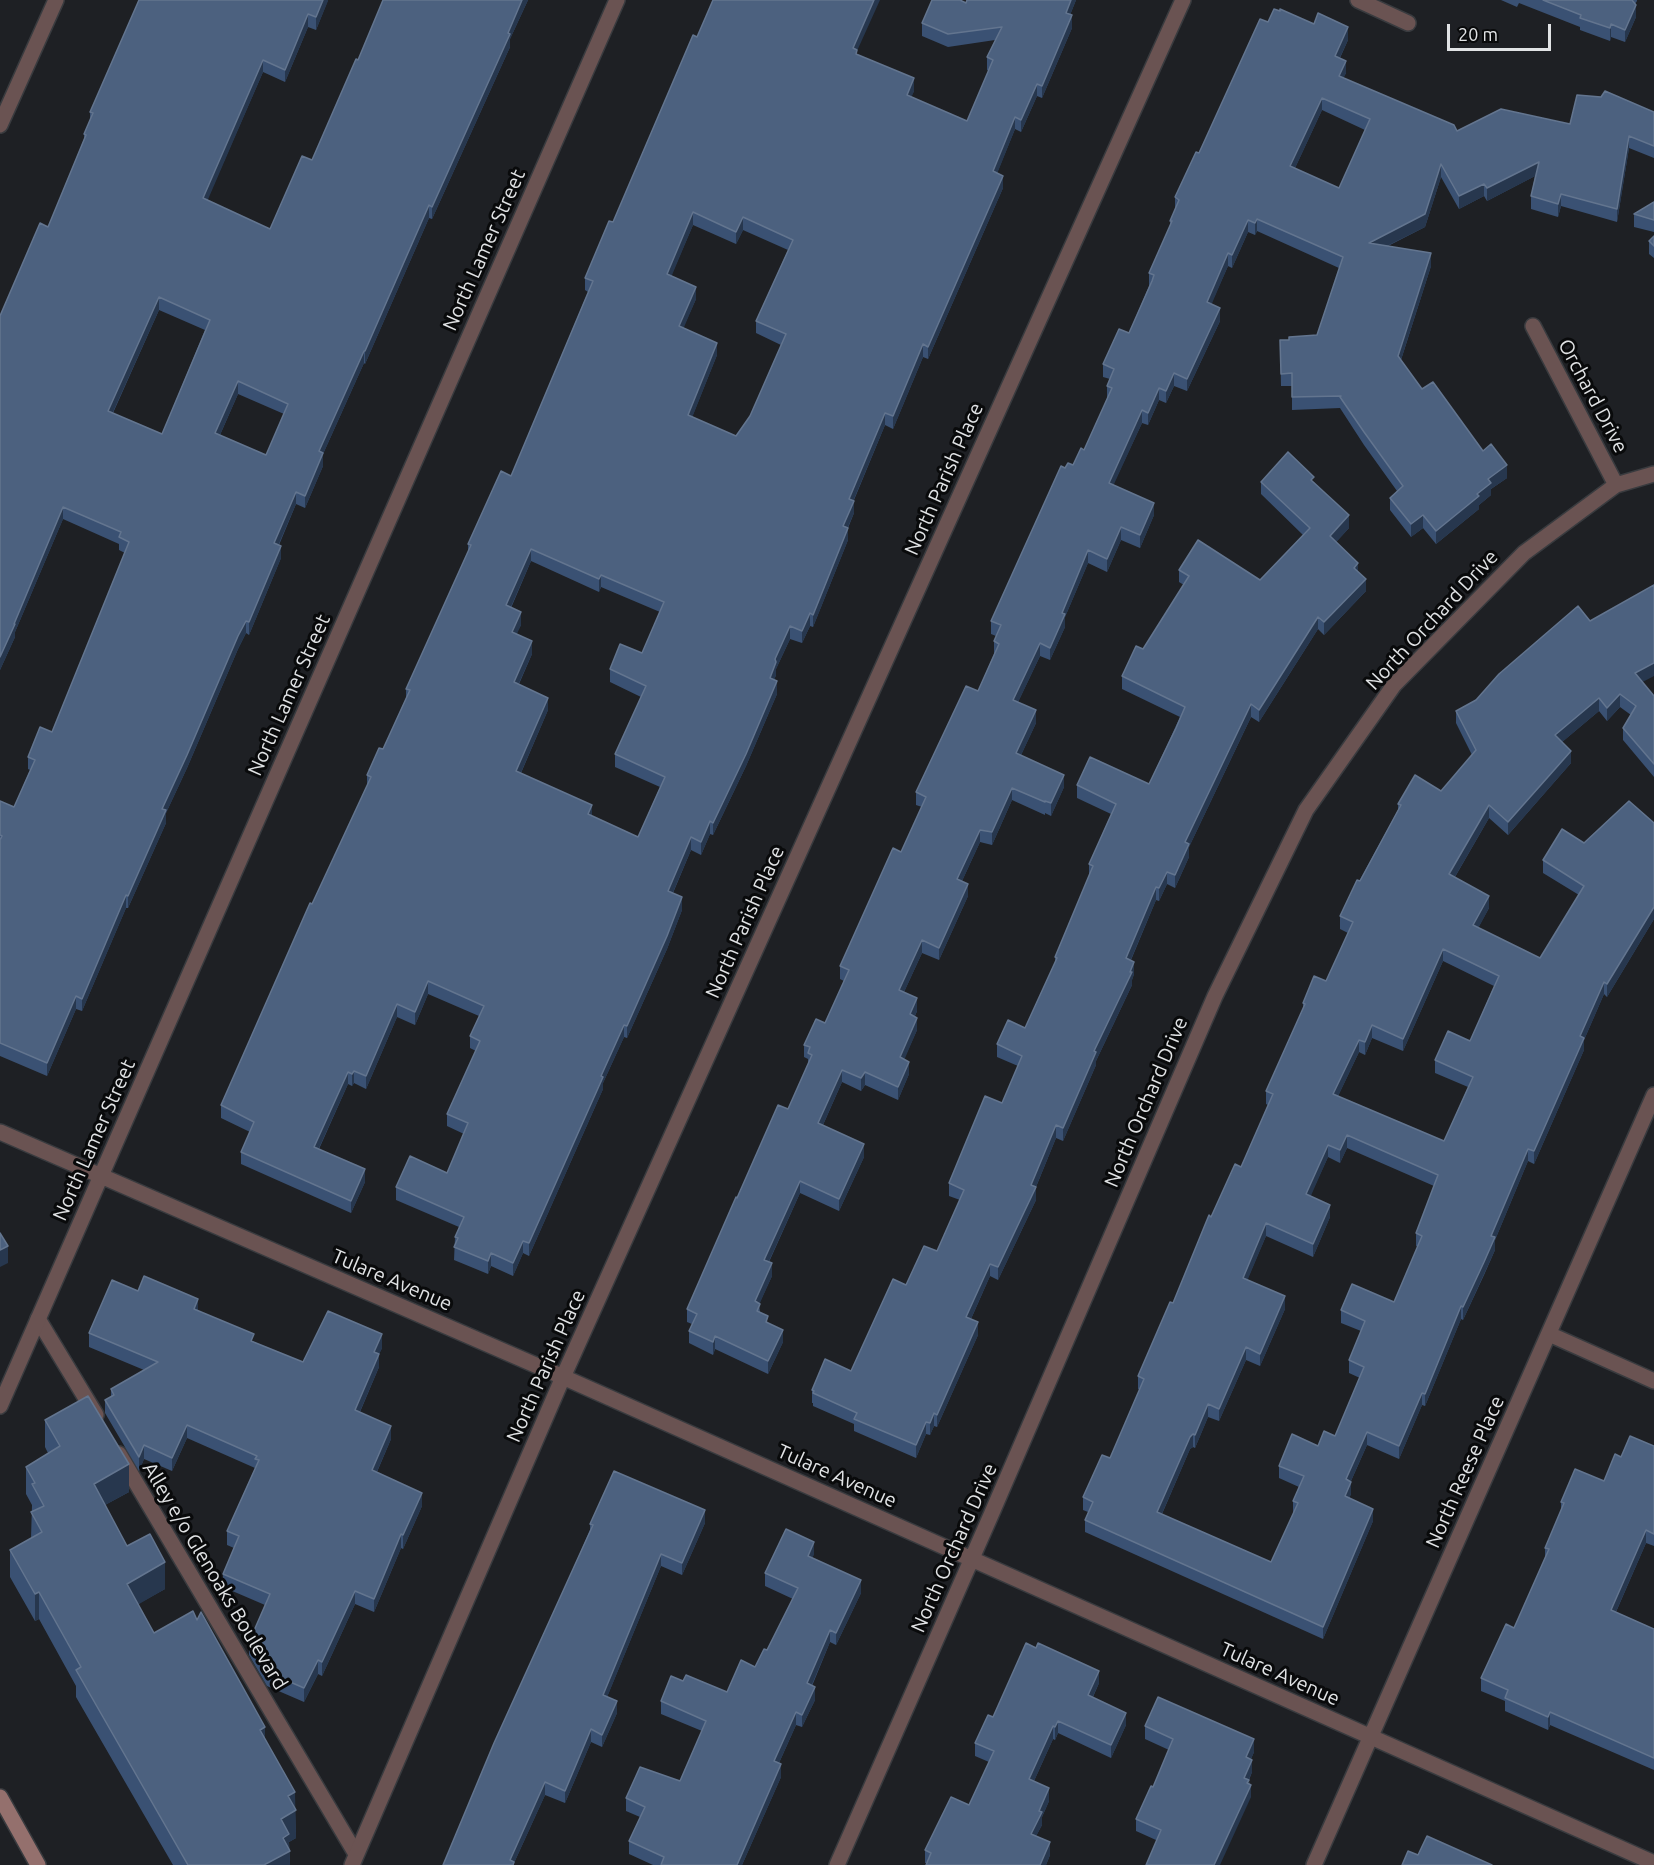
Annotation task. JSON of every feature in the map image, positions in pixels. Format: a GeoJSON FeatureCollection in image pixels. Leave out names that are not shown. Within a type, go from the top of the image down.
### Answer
{"type":"FeatureCollection","features":[{"type":"Feature","properties":{"kind":"main road"},"geometry":{"type":"LineString","coordinates":[[0,1797],[38,1865]]}},
{"type":"Feature","properties":{"kind":"street"},"geometry":{"type":"LineString","coordinates":[[0,125],[56,0]]}},
{"type":"Feature","properties":{"kind":"street","name":"North Lamer Street"},"geometry":{"type":"LineString","coordinates":[[0,1406],[617,0]]}},
{"type":"Feature","properties":{"kind":"street","name":"North Parish Place"},"geometry":{"type":"LineString","coordinates":[[354,1859],[563,1377],[1183,0]]}},
{"type":"Feature","properties":{"kind":"street"},"geometry":{"type":"LineString","coordinates":[[1358,0],[1408,23]]}},
{"type":"Feature","properties":{"kind":"street","name":"Orchard Drive"},"geometry":{"type":"LineString","coordinates":[[1533,326],[1616,485]]}},
{"type":"Feature","properties":{"kind":"street","name":"North Orchard Drive"},"geometry":{"type":"LineString","coordinates":[[837,1865],[1215,996],[1306,810],[1394,685],[1524,554],[1616,485],[1654,474]]}},
{"type":"Feature","properties":{"kind":"street","name":"North Reese Place"},"geometry":{"type":"LineString","coordinates":[[1314,1865],[1654,1095]]}},
{"type":"Feature","properties":{"kind":"street","name":"Tulare Avenue"},"geometry":{"type":"LineString","coordinates":[[0,1132],[563,1377],[1654,1863]]}},
{"type":"Feature","properties":{"kind":"street"},"geometry":{"type":"LineString","coordinates":[[38,1319],[101,1424]]}},
{"type":"Feature","properties":{"kind":"street"},"geometry":{"type":"LineString","coordinates":[[1549,1334],[1654,1382]]}},
{"type":"Feature","properties":{"kind":"street","name":"Alley e/o Glenoaks Boulevard"},"geometry":{"type":"LineString","coordinates":[[113,1444],[354,1859]]}},
{"type":"Feature","properties":{"kind":"building"},"geometry":{"type":"Polygon","coordinates":[[[139,0],[323,0],[316,17],[308,14],[285,70],[263,60],[203,198],[270,229],[302,156],[312,160],[383,0],[522,0],[508,33],[510,34],[432,207],[429,205],[319,451],[323,453],[305,496],[296,492],[274,543],[281,546],[249,622],[246,621],[238,636],[162,809],[166,810],[128,896],[126,895],[82,999],[76,996],[47,1063],[0,1043],[0,840],[2,836],[0,835],[0,801],[14,807],[35,760],[28,757],[40,727],[52,732],[129,542],[119,537],[121,532],[63,507],[0,657],[0,316],[40,223],[48,227],[86,135],[84,134],[93,113],[90,112],[139,0]],[[159,297],[108,411],[162,434],[210,320],[159,297]],[[238,381],[215,433],[266,455],[288,404],[238,381]]]}},
{"type":"Feature","properties":{"kind":"building"},"geometry":{"type":"Polygon","coordinates":[[[713,0],[874,0],[853,48],[857,50],[856,54],[914,78],[907,95],[967,121],[993,60],[987,57],[1002,27],[948,34],[922,23],[932,0],[960,0],[966,3],[967,0],[1071,0],[1066,13],[1072,15],[1042,86],[1037,84],[1021,120],[1015,117],[993,171],[1003,176],[928,347],[923,344],[893,416],[885,413],[849,499],[854,501],[843,526],[848,528],[813,615],[810,613],[802,631],[790,626],[775,659],[770,678],[777,681],[746,754],[713,823],[710,821],[701,842],[691,837],[668,891],[682,897],[667,936],[627,1026],[624,1025],[601,1076],[603,1077],[529,1243],[523,1241],[513,1263],[491,1253],[488,1261],[454,1247],[458,1238],[455,1237],[464,1217],[396,1187],[410,1156],[447,1173],[468,1123],[447,1114],[480,1041],[470,1036],[484,1006],[428,981],[415,1012],[397,1004],[366,1076],[354,1071],[352,1074],[348,1072],[314,1147],[365,1169],[351,1201],[241,1152],[254,1122],[221,1105],[310,903],[312,904],[371,777],[367,775],[379,748],[383,749],[410,690],[406,689],[471,545],[468,544],[501,471],[511,476],[593,281],[585,278],[609,221],[613,222],[693,35],[697,37],[713,0]],[[693,212],[667,274],[696,287],[679,326],[717,343],[688,415],[736,436],[750,416],[786,334],[756,321],[793,240],[743,217],[736,232],[693,212]],[[531,549],[506,605],[521,612],[512,632],[532,641],[514,682],[548,698],[516,771],[592,805],[588,814],[638,837],[665,777],[615,754],[646,686],[610,669],[620,644],[642,653],[664,602],[601,575],[599,579],[531,549]]]}},
{"type":"Feature","properties":{"kind":"building"},"geometry":{"type":"Polygon","coordinates":[[[1543,0],[1632,0],[1636,5],[1625,30],[1611,24],[1610,28],[1580,18],[1581,15],[1543,0]]]}},
{"type":"Feature","properties":{"kind":"building"},"geometry":{"type":"Polygon","coordinates":[[[1274,9],[1280,11],[1280,9],[1314,24],[1318,13],[1348,27],[1335,56],[1346,61],[1339,76],[1454,125],[1457,131],[1501,109],[1570,124],[1577,95],[1601,97],[1605,91],[1654,112],[1654,146],[1629,136],[1617,209],[1561,194],[1558,204],[1531,196],[1539,162],[1487,188],[1484,184],[1459,196],[1441,164],[1425,214],[1369,243],[1431,253],[1398,356],[1422,389],[1433,382],[1483,451],[1491,444],[1507,465],[1488,479],[1491,483],[1477,494],[1479,496],[1436,531],[1423,515],[1411,524],[1390,498],[1403,486],[1341,396],[1292,397],[1292,373],[1281,374],[1280,340],[1317,335],[1343,257],[1257,219],[1255,223],[1248,220],[1232,255],[1228,253],[1207,302],[1220,308],[1187,379],[1174,373],[1166,391],[1159,388],[1148,413],[1142,410],[1109,483],[1154,503],[1140,535],[1121,527],[1107,559],[1088,550],[1050,648],[1040,643],[1013,700],[1036,710],[1016,753],[1064,775],[1051,803],[1012,788],[992,832],[980,830],[957,879],[968,884],[939,948],[922,940],[899,990],[917,998],[910,1014],[917,1018],[900,1057],[909,1062],[898,1087],[865,1072],[861,1078],[842,1070],[818,1123],[864,1144],[839,1199],[800,1181],[764,1260],[772,1263],[755,1301],[760,1304],[757,1311],[768,1316],[766,1322],[783,1330],[768,1361],[715,1336],[713,1342],[689,1331],[697,1314],[687,1309],[778,1105],[788,1109],[812,1055],[808,1053],[810,1047],[804,1045],[816,1019],[825,1023],[849,970],[840,966],[893,848],[901,852],[926,797],[916,792],[966,686],[978,691],[999,644],[994,641],[1001,625],[991,621],[1061,466],[1065,468],[1068,463],[1073,465],[1081,448],[1084,450],[1112,388],[1107,386],[1114,369],[1103,364],[1119,329],[1129,333],[1152,281],[1154,275],[1149,273],[1172,221],[1170,221],[1179,200],[1175,197],[1196,152],[1199,153],[1260,19],[1268,22],[1274,9]],[[1322,98],[1290,166],[1339,188],[1370,119],[1322,98]]]}},
{"type":"Feature","properties":{"kind":"building"},"geometry":{"type":"Polygon","coordinates":[[[1654,202],[1654,220],[1634,214],[1654,202]]]}},
{"type":"Feature","properties":{"kind":"building"},"geometry":{"type":"Polygon","coordinates":[[[1654,236],[1654,246],[1649,241],[1654,236]]]}},
{"type":"Feature","properties":{"kind":"building"},"geometry":{"type":"Polygon","coordinates":[[[1288,452],[1314,477],[1311,480],[1349,515],[1330,536],[1358,563],[1354,568],[1366,579],[1324,622],[1318,617],[1259,710],[1251,704],[1185,842],[1189,844],[1175,875],[1167,872],[1159,888],[1156,887],[1126,958],[1134,962],[1130,972],[1132,972],[1094,1051],[1096,1052],[1063,1128],[1056,1125],[1031,1185],[1036,1187],[998,1267],[990,1264],[966,1317],[978,1322],[937,1415],[934,1413],[930,1423],[926,1422],[916,1445],[854,1419],[857,1413],[813,1393],[812,1390],[825,1359],[851,1371],[893,1279],[906,1285],[924,1246],[937,1251],[964,1190],[949,1183],[985,1096],[1002,1103],[1022,1056],[997,1044],[1008,1020],[1025,1028],[1057,958],[1055,957],[1093,866],[1089,864],[1116,804],[1077,785],[1090,757],[1149,784],[1176,728],[1185,707],[1122,676],[1136,646],[1143,649],[1189,576],[1179,570],[1198,540],[1260,580],[1310,528],[1261,482],[1288,452]]]}},
{"type":"Feature","properties":{"kind":"building"},"geometry":{"type":"Polygon","coordinates":[[[1654,585],[1654,663],[1635,673],[1654,696],[1654,764],[1623,728],[1636,706],[1620,694],[1607,708],[1599,698],[1555,735],[1571,751],[1508,822],[1489,805],[1449,874],[1489,896],[1473,925],[1540,958],[1584,886],[1543,860],[1562,829],[1584,843],[1629,801],[1654,823],[1654,907],[1607,984],[1604,982],[1580,1036],[1584,1038],[1534,1151],[1528,1149],[1491,1236],[1495,1237],[1463,1307],[1461,1306],[1425,1394],[1422,1393],[1399,1446],[1367,1432],[1346,1479],[1351,1482],[1345,1496],[1373,1509],[1323,1627],[1085,1520],[1093,1502],[1083,1497],[1102,1455],[1110,1458],[1144,1379],[1138,1376],[1170,1302],[1173,1303],[1209,1215],[1211,1217],[1235,1164],[1241,1167],[1273,1094],[1266,1091],[1305,1004],[1303,1003],[1314,976],[1326,981],[1353,922],[1340,916],[1357,880],[1360,881],[1401,805],[1398,804],[1415,775],[1441,791],[1476,750],[1456,711],[1476,700],[1499,674],[1578,606],[1590,621],[1654,585]],[[1443,949],[1403,1039],[1372,1025],[1365,1042],[1359,1040],[1333,1094],[1444,1141],[1473,1077],[1435,1060],[1448,1031],[1470,1041],[1499,976],[1443,949]],[[1347,1135],[1340,1150],[1328,1145],[1306,1194],[1330,1205],[1313,1244],[1266,1223],[1243,1278],[1285,1296],[1260,1354],[1246,1347],[1219,1409],[1208,1404],[1195,1435],[1190,1437],[1157,1512],[1271,1562],[1298,1503],[1293,1501],[1304,1476],[1279,1466],[1292,1434],[1318,1446],[1324,1431],[1335,1436],[1364,1367],[1349,1360],[1365,1321],[1341,1310],[1352,1284],[1394,1302],[1422,1236],[1416,1233],[1438,1175],[1347,1135]]]}},
{"type":"Feature","properties":{"kind":"building"},"geometry":{"type":"Polygon","coordinates":[[[0,1233],[8,1246],[0,1250],[0,1233]]]}},
{"type":"Feature","properties":{"kind":"building"},"geometry":{"type":"Polygon","coordinates":[[[144,1276],[198,1299],[194,1309],[254,1334],[251,1341],[303,1362],[328,1311],[382,1334],[374,1352],[379,1354],[355,1410],[391,1426],[372,1470],[422,1493],[403,1535],[401,1534],[374,1599],[355,1591],[322,1662],[318,1660],[304,1688],[267,1672],[249,1642],[270,1594],[223,1574],[239,1536],[227,1531],[259,1460],[255,1459],[257,1456],[187,1425],[172,1458],[144,1445],[139,1457],[105,1400],[114,1395],[111,1389],[158,1362],[89,1333],[112,1280],[138,1291],[144,1276]]]}},
{"type":"Feature","properties":{"kind":"building"},"geometry":{"type":"Polygon","coordinates":[[[88,1396],[129,1464],[94,1484],[127,1546],[150,1534],[165,1562],[127,1584],[154,1633],[193,1611],[197,1620],[201,1612],[265,1727],[260,1730],[295,1792],[288,1796],[296,1810],[281,1819],[289,1834],[283,1838],[290,1851],[264,1865],[188,1865],[76,1670],[81,1667],[39,1592],[35,1594],[10,1550],[42,1532],[31,1512],[44,1506],[26,1467],[60,1446],[45,1420],[88,1396]]]}},
{"type":"Feature","properties":{"kind":"building"},"geometry":{"type":"Polygon","coordinates":[[[1630,1436],[1654,1446],[1654,1534],[1646,1530],[1611,1610],[1654,1629],[1654,1758],[1550,1712],[1548,1717],[1505,1698],[1508,1690],[1481,1678],[1506,1624],[1514,1628],[1549,1549],[1545,1548],[1575,1469],[1604,1481],[1615,1454],[1621,1457],[1630,1436]]]}},
{"type":"Feature","properties":{"kind":"building"},"geometry":{"type":"Polygon","coordinates":[[[614,1471],[705,1510],[682,1563],[661,1554],[603,1695],[617,1701],[602,1735],[591,1729],[565,1791],[545,1782],[510,1860],[514,1862],[513,1865],[443,1865],[494,1743],[593,1525],[590,1524],[614,1471]]]}},
{"type":"Feature","properties":{"kind":"building"},"geometry":{"type":"Polygon","coordinates":[[[786,1529],[814,1542],[808,1556],[861,1580],[836,1633],[830,1630],[807,1683],[815,1687],[802,1715],[796,1712],[774,1761],[781,1764],[737,1865],[661,1865],[664,1857],[629,1841],[645,1807],[626,1798],[640,1767],[680,1781],[706,1721],[661,1701],[671,1676],[683,1681],[686,1675],[727,1692],[741,1660],[755,1667],[764,1649],[767,1650],[798,1588],[765,1573],[786,1529]]]}},
{"type":"Feature","properties":{"kind":"building"},"geometry":{"type":"Polygon","coordinates":[[[1026,1643],[1036,1648],[1038,1643],[1099,1671],[1088,1695],[1126,1713],[1111,1745],[1058,1721],[1055,1727],[1053,1726],[1029,1779],[1049,1788],[1039,1811],[1042,1812],[1031,1834],[1050,1842],[1040,1865],[926,1865],[931,1853],[925,1850],[951,1797],[969,1805],[994,1751],[975,1743],[988,1715],[993,1717],[1026,1643]]]}},
{"type":"Feature","properties":{"kind":"building"},"geometry":{"type":"Polygon","coordinates":[[[1158,1697],[1254,1739],[1246,1757],[1252,1760],[1244,1778],[1249,1780],[1247,1783],[1251,1785],[1214,1865],[1146,1865],[1161,1830],[1136,1819],[1151,1786],[1153,1787],[1173,1739],[1145,1726],[1158,1697]]]}},
{"type":"Feature","properties":{"kind":"building"},"geometry":{"type":"Polygon","coordinates":[[[1427,1836],[1492,1865],[1402,1865],[1408,1851],[1418,1855],[1427,1836]]]}}]}
